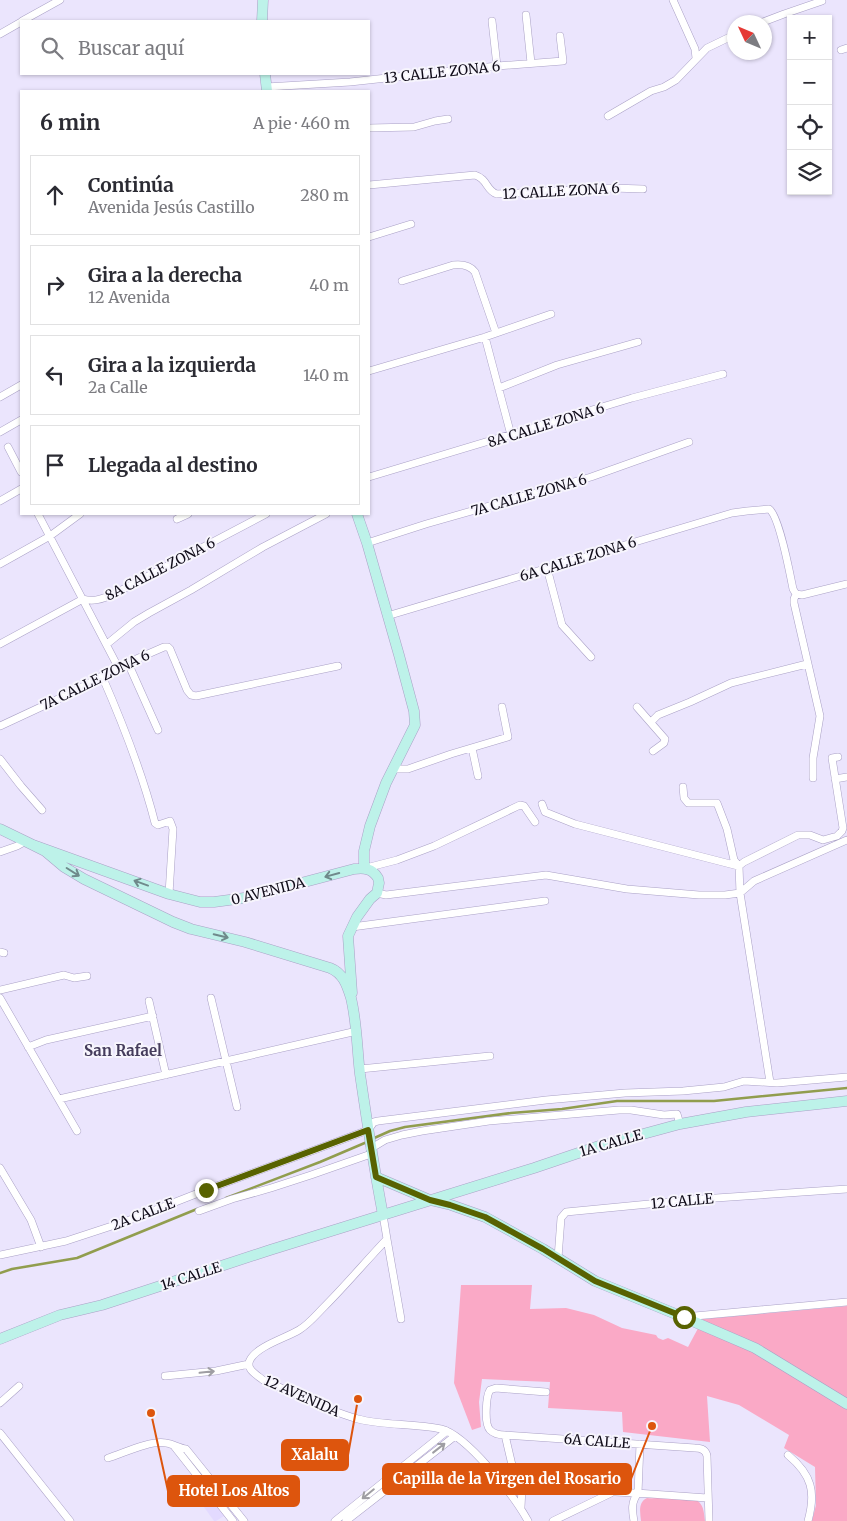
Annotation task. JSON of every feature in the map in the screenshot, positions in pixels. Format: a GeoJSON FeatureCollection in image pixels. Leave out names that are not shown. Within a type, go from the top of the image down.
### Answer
{"type":"FeatureCollection","features":[{"type":"Feature","properties":{"kind":"street"},"geometry":{"type":"LineString","coordinates":[[25,20],[60,0]]}},
{"type":"Feature","properties":{"kind":"street"},"geometry":{"type":"LineString","coordinates":[[262,20],[263,0]]}},
{"type":"Feature","properties":{"kind":"street"},"geometry":{"type":"LineString","coordinates":[[672,0],[695,49],[696,58]]}},
{"type":"Feature","properties":{"kind":"street"},"geometry":{"type":"LineString","coordinates":[[772,19],[822,2]]}},
{"type":"Feature","properties":{"kind":"street"},"geometry":{"type":"LineString","coordinates":[[526,15],[531,63]]}},
{"type":"Feature","properties":{"kind":"street"},"geometry":{"type":"LineString","coordinates":[[492,22],[497,66]]}},
{"type":"Feature","properties":{"kind":"street"},"geometry":{"type":"LineString","coordinates":[[0,34],[20,23]]}},
{"type":"Feature","properties":{"kind":"street","name":"13 CALLE ZONA 6"},"geometry":{"type":"LineString","coordinates":[[266,89],[563,61],[560,36]]}},
{"type":"Feature","properties":{"kind":"street"},"geometry":{"type":"LineString","coordinates":[[608,116],[652,91],[676,80],[707,48],[727,38]]}},
{"type":"Feature","properties":{"kind":"street"},"geometry":{"type":"LineString","coordinates":[[265,75],[266,89]]}},
{"type":"Feature","properties":{"kind":"street"},"geometry":{"type":"LineString","coordinates":[[370,128],[414,127],[448,119]]}},
{"type":"Feature","properties":{"kind":"street","name":"12 CALLE ZONA 6"},"geometry":{"type":"LineString","coordinates":[[370,185],[475,175],[482,178],[491,191],[497,194],[643,188]]}},
{"type":"Feature","properties":{"kind":"street"},"geometry":{"type":"LineString","coordinates":[[370,237],[411,224]]}},
{"type":"Feature","properties":{"kind":"street"},"geometry":{"type":"LineString","coordinates":[[402,280],[453,265],[459,264],[470,267],[475,272],[496,333]]}},
{"type":"Feature","properties":{"kind":"street"},"geometry":{"type":"LineString","coordinates":[[370,371],[485,337],[551,314]]}},
{"type":"Feature","properties":{"kind":"street"},"geometry":{"type":"LineString","coordinates":[[485,337],[511,435]]}},
{"type":"Feature","properties":{"kind":"street"},"geometry":{"type":"LineString","coordinates":[[499,388],[557,365],[638,342]]}},
{"type":"Feature","properties":{"kind":"street","name":"8A CALLE ZONA 6"},"geometry":{"type":"LineString","coordinates":[[370,477],[632,398],[723,374]]}},
{"type":"Feature","properties":{"kind":"street"},"geometry":{"type":"LineString","coordinates":[[0,397],[20,386]]}},
{"type":"Feature","properties":{"kind":"street"},"geometry":{"type":"LineString","coordinates":[[0,432],[20,421]]}},
{"type":"Feature","properties":{"kind":"street","name":"7A CALLE ZONA 6"},"geometry":{"type":"LineString","coordinates":[[367,543],[426,524],[591,477],[689,442]]}},
{"type":"Feature","properties":{"kind":"street"},"geometry":{"type":"LineString","coordinates":[[8,448],[20,470]]}},
{"type":"Feature","properties":{"kind":"street"},"geometry":{"type":"LineString","coordinates":[[0,500],[20,490]]}},
{"type":"Feature","properties":{"kind":"street","name":"6A CALLE ZONA 6"},"geometry":{"type":"LineString","coordinates":[[387,616],[732,513],[764,509],[771,510],[774,514],[796,594]]}},
{"type":"Feature","properties":{"kind":"street"},"geometry":{"type":"LineString","coordinates":[[39,515],[118,667]]}},
{"type":"Feature","properties":{"kind":"street"},"geometry":{"type":"LineString","coordinates":[[0,564],[50,536],[79,515]]}},
{"type":"Feature","properties":{"kind":"street"},"geometry":{"type":"LineString","coordinates":[[177,519],[186,515]]}},
{"type":"Feature","properties":{"kind":"street","name":"8A CALLE ZONA 6"},"geometry":{"type":"LineString","coordinates":[[0,644],[83,599],[89,601],[112,595],[264,515]]}},
{"type":"Feature","properties":{"kind":"street"},"geometry":{"type":"LineString","coordinates":[[107,644],[134,622],[149,613],[272,542],[324,515]]}},
{"type":"Feature","properties":{"kind":"street"},"geometry":{"type":"LineString","coordinates":[[357,515],[367,543],[414,711],[415,725],[392,769],[380,797],[367,837],[364,858],[366,868],[378,878],[377,893],[386,895],[546,874],[632,890],[715,896],[740,893],[754,881],[847,840]]}},
{"type":"Feature","properties":{"kind":"street"},"geometry":{"type":"LineString","coordinates":[[547,568],[562,625],[591,657]]}},
{"type":"Feature","properties":{"kind":"street"},"geometry":{"type":"LineString","coordinates":[[813,778],[813,758],[820,719],[794,603],[796,594],[802,595],[847,584]]}},
{"type":"Feature","properties":{"kind":"street","name":"7A CALLE ZONA 6"},"geometry":{"type":"LineString","coordinates":[[0,726],[64,696],[118,667],[164,647],[170,649],[187,690],[191,695],[196,696],[338,666]]}},
{"type":"Feature","properties":{"kind":"street"},"geometry":{"type":"LineString","coordinates":[[128,663],[158,730]]}},
{"type":"Feature","properties":{"kind":"street"},"geometry":{"type":"LineString","coordinates":[[651,722],[664,712],[731,684],[807,664]]}},
{"type":"Feature","properties":{"kind":"street"},"geometry":{"type":"LineString","coordinates":[[102,676],[128,736],[156,824],[170,821],[173,829],[169,894]]}},
{"type":"Feature","properties":{"kind":"street"},"geometry":{"type":"LineString","coordinates":[[392,769],[408,769],[508,737],[502,707]]}},
{"type":"Feature","properties":{"kind":"street"},"geometry":{"type":"LineString","coordinates":[[636,707],[651,722],[665,741],[653,751]]}},
{"type":"Feature","properties":{"kind":"street"},"geometry":{"type":"LineString","coordinates":[[472,748],[478,776]]}},
{"type":"Feature","properties":{"kind":"street"},"geometry":{"type":"LineString","coordinates":[[739,866],[798,835],[810,835],[823,840],[841,833],[843,828],[832,758],[838,757]]}},
{"type":"Feature","properties":{"kind":"street"},"geometry":{"type":"LineString","coordinates":[[0,759],[42,810]]}},
{"type":"Feature","properties":{"kind":"street"},"geometry":{"type":"LineString","coordinates":[[835,779],[847,777]]}},
{"type":"Feature","properties":{"kind":"street"},"geometry":{"type":"LineString","coordinates":[[683,787],[684,798],[688,803],[718,803],[734,860],[739,866],[740,893],[770,1082]]}},
{"type":"Feature","properties":{"kind":"street"},"geometry":{"type":"LineString","coordinates":[[542,804],[545,812],[575,824],[739,866]]}},
{"type":"Feature","properties":{"kind":"street"},"geometry":{"type":"LineString","coordinates":[[366,868],[397,860],[434,846],[520,805],[524,806],[535,822]]}},
{"type":"Feature","properties":{"kind":"street","name":"0 AVENIDA"},"geometry":{"type":"LineString","coordinates":[[0,829],[45,852],[64,867],[84,879],[172,922],[191,929],[245,942],[334,970],[341,976],[351,998],[357,1031],[368,1131]]}},
{"type":"Feature","properties":{"kind":"street"},"geometry":{"type":"LineString","coordinates":[[0,852],[29,843]]}},
{"type":"Feature","properties":{"kind":"street","name":"0 AVENIDA"},"geometry":{"type":"LineString","coordinates":[[29,843],[169,894],[200,902],[231,901],[354,869],[366,868]]}},
{"type":"Feature","properties":{"kind":"street","name":"0 AVENIDA"},"geometry":{"type":"LineString","coordinates":[[351,998],[352,984],[348,942],[352,927],[364,908],[377,893]]}},
{"type":"Feature","properties":{"kind":"street"},"geometry":{"type":"LineString","coordinates":[[352,927],[545,901]]}},
{"type":"Feature","properties":{"kind":"street"},"geometry":{"type":"LineString","coordinates":[[0,990],[64,976],[74,978],[87,976]]}},
{"type":"Feature","properties":{"kind":"street"},"geometry":{"type":"LineString","coordinates":[[0,998],[77,1131]]}},
{"type":"Feature","properties":{"kind":"street"},"geometry":{"type":"LineString","coordinates":[[211,998],[237,1107]]}},
{"type":"Feature","properties":{"kind":"street"},"geometry":{"type":"LineString","coordinates":[[150,1001],[166,1075]]}},
{"type":"Feature","properties":{"kind":"street"},"geometry":{"type":"LineString","coordinates":[[28,1047],[46,1040],[153,1016]]}},
{"type":"Feature","properties":{"kind":"street"},"geometry":{"type":"LineString","coordinates":[[59,1099],[357,1031]]}},
{"type":"Feature","properties":{"kind":"street"},"geometry":{"type":"LineString","coordinates":[[360,1069],[490,1056]]}},
{"type":"Feature","properties":{"kind":"street","name":"2A CALLE"},"geometry":{"type":"LineString","coordinates":[[0,1255],[84,1236],[127,1221],[368,1131],[374,1122],[378,1121],[556,1099],[724,1087],[744,1081],[777,1083],[847,1077]]}},
{"type":"Feature","properties":{"kind":"street","name":"1A CALLE"},"geometry":{"type":"LineString","coordinates":[[383,1215],[549,1164],[599,1146],[680,1124],[746,1112],[847,1101]]}},
{"type":"Feature","properties":{"kind":"street"},"geometry":{"type":"LineString","coordinates":[[199,1211],[311,1175],[370,1150],[392,1138],[422,1131],[489,1121],[631,1110],[664,1115],[677,1114],[680,1124]]}},
{"type":"Feature","properties":{"kind":"street"},"geometry":{"type":"LineString","coordinates":[[368,1131],[401,1319]]}},
{"type":"Feature","properties":{"kind":"street"},"geometry":{"type":"LineString","coordinates":[[0,1168],[31,1220],[41,1247]]}},
{"type":"Feature","properties":{"kind":"street"},"geometry":{"type":"LineString","coordinates":[[376,1177],[430,1200],[485,1217],[604,1285],[755,1348],[847,1404]]}},
{"type":"Feature","properties":{"kind":"street","name":"12 CALLE"},"geometry":{"type":"LineString","coordinates":[[558,1258],[561,1218],[566,1212],[710,1198],[847,1189]]}},
{"type":"Feature","properties":{"kind":"street","name":"14 CALLE"},"geometry":{"type":"LineString","coordinates":[[0,1339],[60,1315],[102,1305],[383,1215]]}},
{"type":"Feature","properties":{"kind":"street"},"geometry":{"type":"LineString","coordinates":[[165,1376],[216,1371],[248,1364],[258,1350],[299,1330],[309,1322],[387,1239]]}},
{"type":"Feature","properties":{"kind":"street"},"geometry":{"type":"LineString","coordinates":[[684,1317],[847,1302]]}},
{"type":"Feature","properties":{"kind":"street","name":"12 AVENIDA"},"geometry":{"type":"LineString","coordinates":[[248,1364],[254,1373],[263,1380],[341,1414],[369,1422],[426,1427],[447,1431],[455,1436],[501,1481],[521,1507],[528,1521]]}},
{"type":"Feature","properties":{"kind":"street"},"geometry":{"type":"LineString","coordinates":[[0,1402],[19,1386]]}},
{"type":"Feature","properties":{"kind":"street","name":"6A CALLE"},"geometry":{"type":"LineString","coordinates":[[546,1392],[496,1388],[490,1390],[487,1395],[486,1422],[489,1429],[498,1435],[701,1449],[706,1453],[708,1459],[707,1498]]}},
{"type":"Feature","properties":{"kind":"street"},"geometry":{"type":"LineString","coordinates":[[335,1521],[447,1431]]}},
{"type":"Feature","properties":{"kind":"street"},"geometry":{"type":"LineString","coordinates":[[0,1432],[70,1521]]}},
{"type":"Feature","properties":{"kind":"street"},"geometry":{"type":"LineString","coordinates":[[505,1435],[512,1465],[522,1488],[521,1507]]}},
{"type":"Feature","properties":{"kind":"street"},"geometry":{"type":"LineString","coordinates":[[346,1521],[455,1436]]}},
{"type":"Feature","properties":{"kind":"street"},"geometry":{"type":"LineString","coordinates":[[108,1458],[149,1444],[166,1443],[188,1450],[244,1521]]}},
{"type":"Feature","properties":{"kind":"street"},"geometry":{"type":"LineString","coordinates":[[634,1521],[632,1503],[638,1493],[640,1444]]}},
{"type":"Feature","properties":{"kind":"street"},"geometry":{"type":"LineString","coordinates":[[174,1446],[233,1521]]}},
{"type":"Feature","properties":{"kind":"street"},"geometry":{"type":"LineString","coordinates":[[788,1455],[806,1474],[811,1488],[812,1501],[808,1521]]}},
{"type":"Feature","properties":{"kind":"street"},"geometry":{"type":"LineString","coordinates":[[522,1488],[707,1498],[709,1521]]}},
{"type":"Feature","properties":{"kind":"street"},"geometry":{"type":"LineString","coordinates":[[553,1521],[612,1493]]}},
{"type":"Feature","properties":{"kind":"shaded area"},"geometry":{"type":"Polygon","coordinates":[[[461,1285],[532,1285],[530,1309],[566,1308],[594,1315],[622,1328],[656,1335],[663,1340],[668,1338],[688,1347],[703,1319],[847,1306],[847,1521],[812,1521],[816,1505],[815,1467],[784,1448],[789,1435],[739,1405],[707,1396],[710,1442],[623,1432],[622,1412],[548,1408],[550,1382],[482,1379],[479,1402],[481,1427],[472,1430],[454,1383],[461,1285]]]}},
{"type":"Feature","properties":{"kind":"shaded area"},"geometry":{"type":"Polygon","coordinates":[[[208,1494],[224,1516],[216,1521],[214,1521],[199,1500],[208,1494]]]}},
{"type":"Feature","properties":{"kind":"shaded area"},"geometry":{"type":"Polygon","coordinates":[[[647,1498],[695,1500],[702,1506],[705,1521],[641,1521],[641,1505],[647,1498]]]}},
{"type":"Feature","properties":{"kind":"waterway"},"geometry":{"type":"LineString","coordinates":[[372,1139],[405,1127],[617,1101],[714,1101],[847,1088]]}},
{"type":"Feature","properties":{"kind":"waterway"},"geometry":{"type":"LineString","coordinates":[[226,1198],[367,1142]]}},
{"type":"Feature","properties":{"kind":"waterway"},"geometry":{"type":"LineString","coordinates":[[0,1273],[12,1269],[77,1258],[197,1209]]}},
{"type":"Feature","properties":{"kind":"place","name":"Xalalu"},"geometry":{"type":"Point","coordinates":[358,1399]}},
{"type":"Feature","properties":{"kind":"place","name":"Hotel Los Altos"},"geometry":{"type":"Point","coordinates":[151,1413]}},
{"type":"Feature","properties":{"kind":"place","name":"Capilla de la Virgen del Rosario"},"geometry":{"type":"Point","coordinates":[652,1426]}},
{"type":"Feature","properties":{"kind":"district","name":"San Rafael"},"geometry":{"type":"Point","coordinates":[123,1051]}},
{"type":"Feature","properties":{"kind":"route"},"geometry":{"type":"LineString","coordinates":[[206,1190],[368,1130],[376,1177],[430,1200],[485,1217],[543,1249],[595,1281],[684,1317]]}}]}
